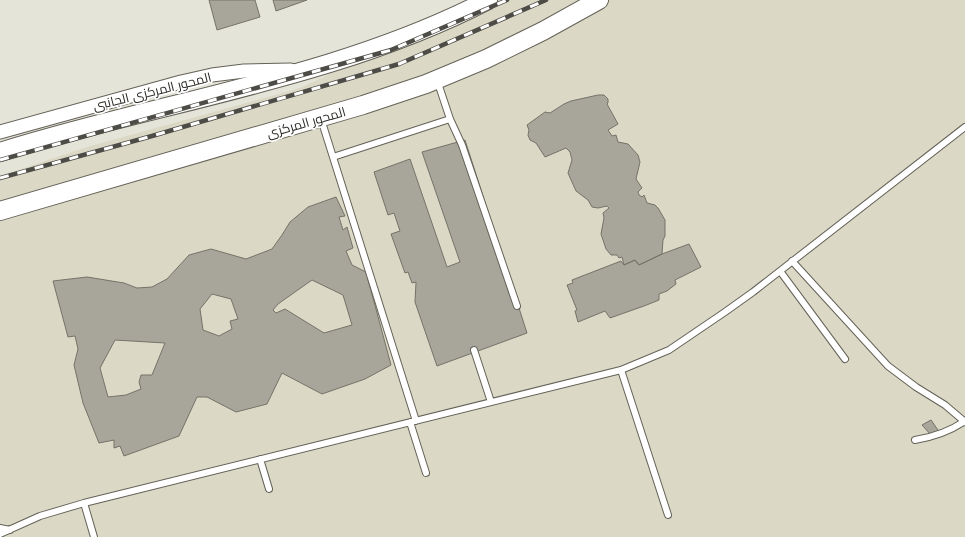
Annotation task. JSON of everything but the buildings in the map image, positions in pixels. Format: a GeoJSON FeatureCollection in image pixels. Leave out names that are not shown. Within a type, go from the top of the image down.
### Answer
{"type":"FeatureCollection","features":[{"type":"Feature","properties":{"kind":"main road"},"geometry":{"type":"LineString","coordinates":[[0,152],[56,135],[307,70],[359,54],[461,14],[488,0]]}},
{"type":"Feature","properties":{"kind":"main road","name":"المحور المركزى"},"geometry":{"type":"LineString","coordinates":[[0,211],[363,106],[437,80],[543,32],[598,0]]}},
{"type":"Feature","properties":{"kind":"street","name":"المحور المركزى الجانبى"},"geometry":{"type":"LineString","coordinates":[[0,132],[181,82],[212,75],[244,71],[307,70]]}},
{"type":"Feature","properties":{"kind":"lane"},"geometry":{"type":"LineString","coordinates":[[437,80],[450,119],[462,145],[517,306]]}},
{"type":"Feature","properties":{"kind":"lane"},"geometry":{"type":"LineString","coordinates":[[320,118],[413,422],[426,473]]}},
{"type":"Feature","properties":{"kind":"lane"},"geometry":{"type":"LineString","coordinates":[[333,157],[450,119]]}},
{"type":"Feature","properties":{"kind":"lane"},"geometry":{"type":"LineString","coordinates":[[0,534],[40,516],[84,503],[621,370],[669,350],[730,308],[965,127]]}},
{"type":"Feature","properties":{"kind":"lane"},"geometry":{"type":"LineString","coordinates":[[792,261],[888,366],[911,384],[945,405],[965,422],[941,434],[915,440]]}},
{"type":"Feature","properties":{"kind":"lane"},"geometry":{"type":"LineString","coordinates":[[780,270],[845,359]]}},
{"type":"Feature","properties":{"kind":"lane"},"geometry":{"type":"LineString","coordinates":[[474,350],[491,402]]}},
{"type":"Feature","properties":{"kind":"lane"},"geometry":{"type":"LineString","coordinates":[[621,370],[668,515]]}},
{"type":"Feature","properties":{"kind":"lane"},"geometry":{"type":"LineString","coordinates":[[260,459],[269,489]]}},
{"type":"Feature","properties":{"kind":"lane"},"geometry":{"type":"LineString","coordinates":[[84,503],[94,537]]}},
{"type":"Feature","properties":{"kind":"lane"},"geometry":{"type":"LineString","coordinates":[[0,528],[10,530]]}},
{"type":"Feature","properties":{"kind":"shaded area"},"geometry":{"type":"Polygon","coordinates":[[[476,0],[965,0],[965,537],[0,537],[0,176],[87,147],[300,88],[404,39],[476,0]]]}},
{"type":"Feature","properties":{"kind":"railway"},"geometry":{"type":"LineString","coordinates":[[0,160],[391,50],[507,0]]}},
{"type":"Feature","properties":{"kind":"railway"},"geometry":{"type":"LineString","coordinates":[[0,178],[152,136],[399,64],[546,0]]}}]}
